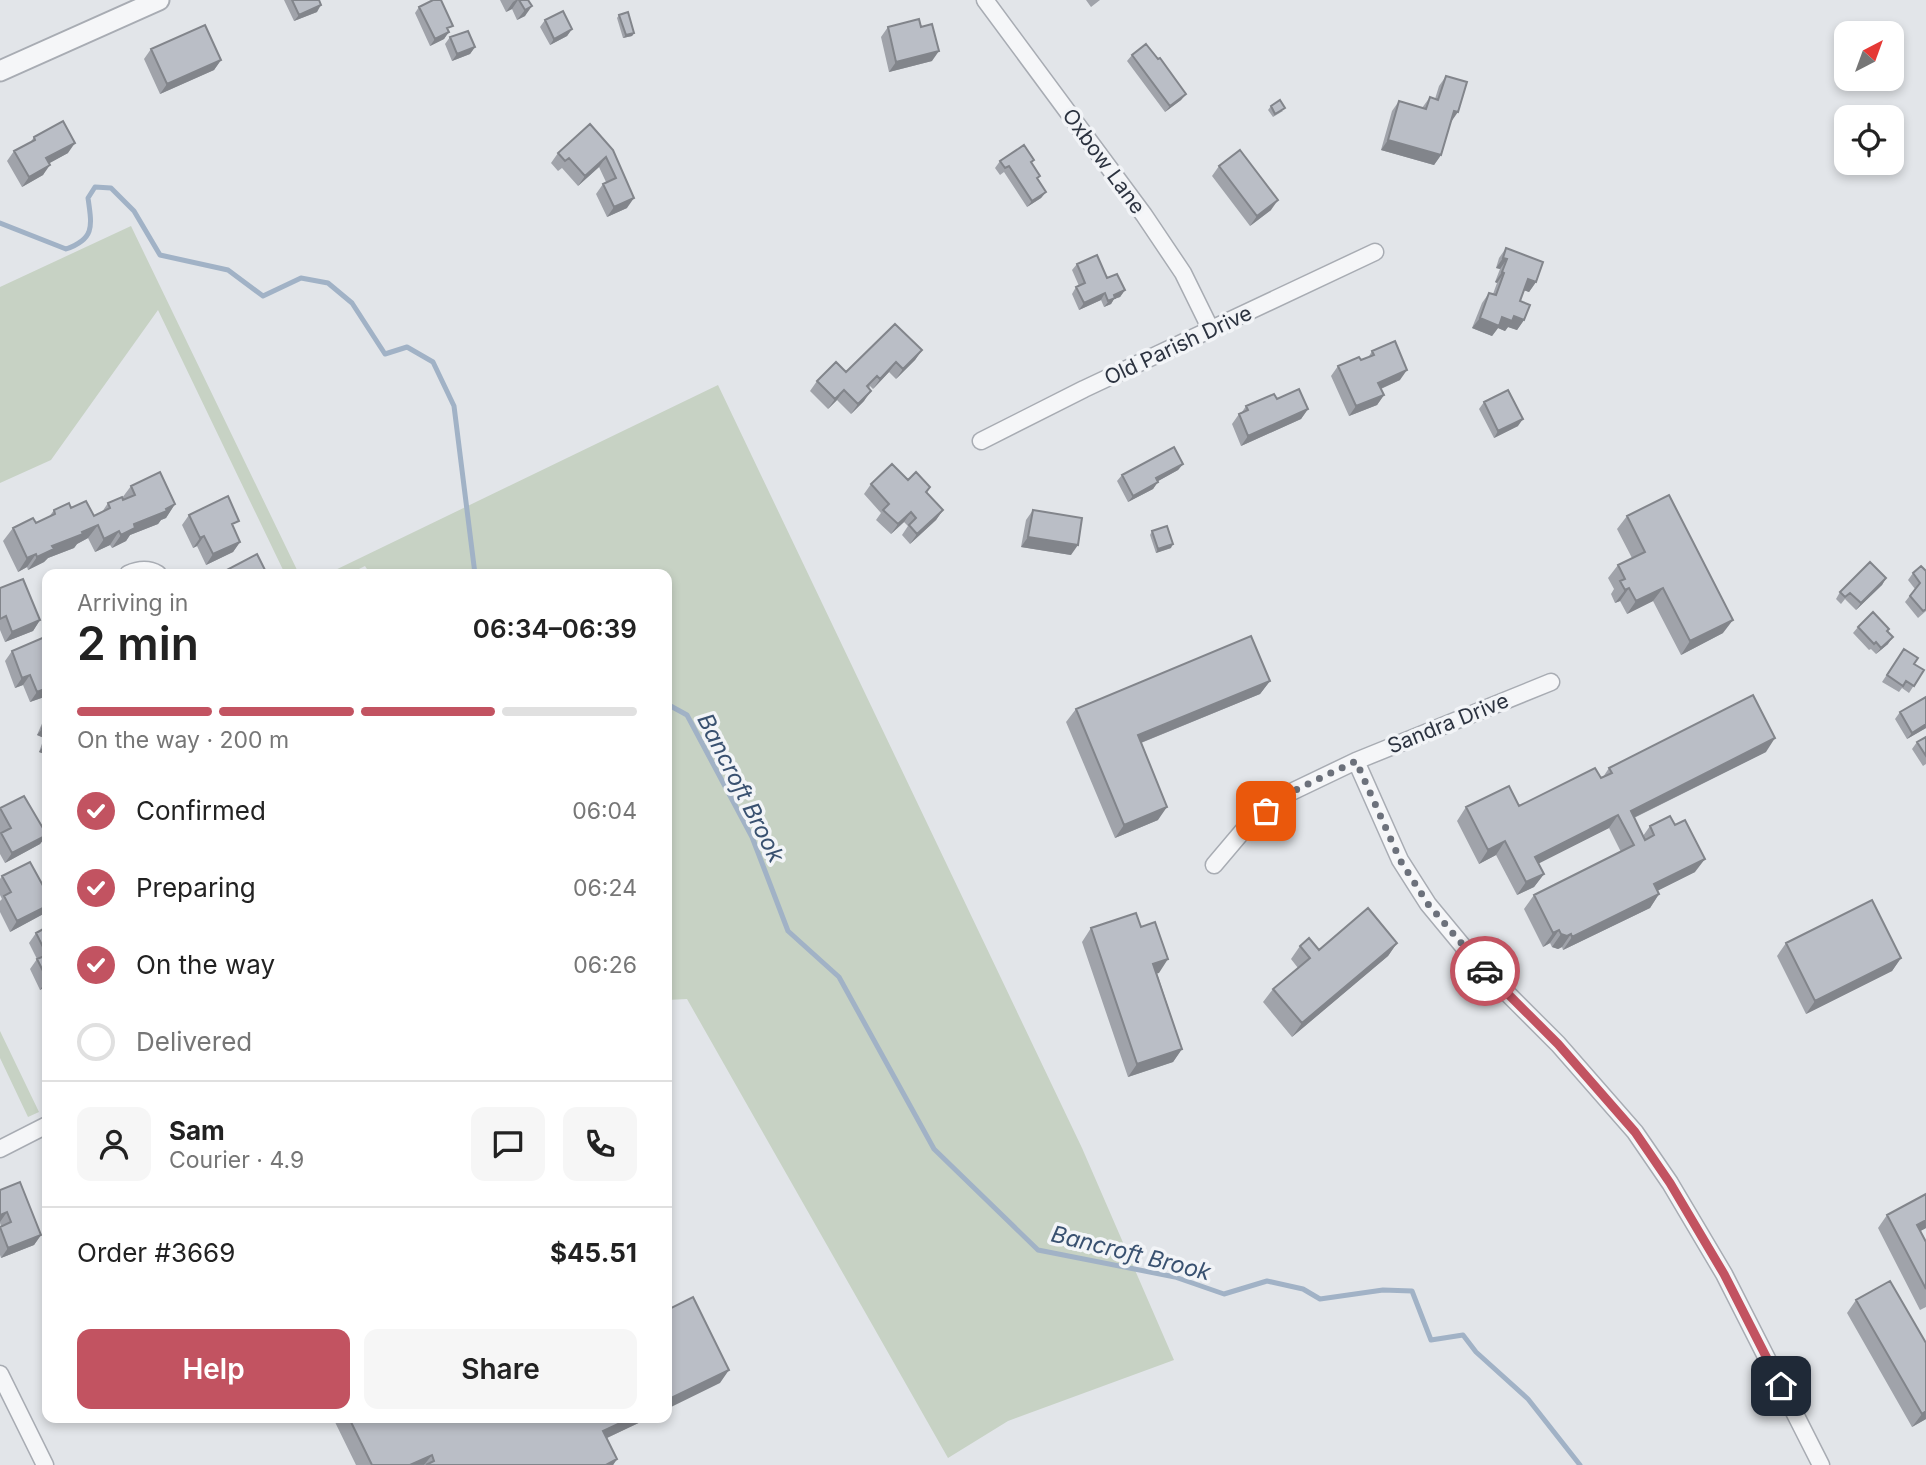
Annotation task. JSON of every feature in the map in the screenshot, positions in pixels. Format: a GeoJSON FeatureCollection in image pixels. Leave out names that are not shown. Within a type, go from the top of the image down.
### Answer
{"type":"FeatureCollection","features":[{"type":"Feature","properties":{"kind":"street"},"geometry":{"type":"LineString","coordinates":[[0,71],[159,0]]}},
{"type":"Feature","properties":{"kind":"street","name":"Oxbow Lane"},"geometry":{"type":"LineString","coordinates":[[985,0],[1144,215],[1183,273],[1211,330]]}},
{"type":"Feature","properties":{"kind":"street","name":"Old Parish Drive"},"geometry":{"type":"LineString","coordinates":[[981,441],[1084,389],[1375,252]]}},
{"type":"Feature","properties":{"kind":"street","name":"Sandra Drive"},"geometry":{"type":"LineString","coordinates":[[1214,865],[1247,826],[1285,795],[1356,761],[1551,681]]}},
{"type":"Feature","properties":{"kind":"street"},"geometry":{"type":"LineString","coordinates":[[1356,761],[1400,860],[1428,904],[1476,961],[1558,1044],[1635,1132],[1656,1163],[1724,1274],[1821,1465]]}},
{"type":"Feature","properties":{"kind":"street"},"geometry":{"type":"LineString","coordinates":[[0,1149],[42,1128]]}},
{"type":"Feature","properties":{"kind":"street"},"geometry":{"type":"LineString","coordinates":[[0,1374],[45,1465]]}},
{"type":"Feature","properties":{"kind":"green space"},"geometry":{"type":"Polygon","coordinates":[[[131,226],[297,569],[283,569],[158,310],[51,460],[0,483],[0,287],[131,226]]]}},
{"type":"Feature","properties":{"kind":"green space"},"geometry":{"type":"Polygon","coordinates":[[[718,385],[1082,1148],[1174,1360],[1008,1421],[948,1458],[687,999],[672,1000],[672,569],[367,569],[365,566],[359,569],[337,569],[718,385]]]}},
{"type":"Feature","properties":{"kind":"green space"},"geometry":{"type":"Polygon","coordinates":[[[0,1031],[39,1112],[28,1117],[0,1058],[0,1031]]]}},
{"type":"Feature","properties":{"kind":"building"},"geometry":{"type":"Polygon","coordinates":[[[292,0],[319,0],[321,5],[299,15],[292,0]]]}},
{"type":"Feature","properties":{"kind":"building"},"geometry":{"type":"Polygon","coordinates":[[[433,0],[441,0],[453,26],[447,28],[449,32],[435,39],[419,7],[433,0]]]}},
{"type":"Feature","properties":{"kind":"building"},"geometry":{"type":"Polygon","coordinates":[[[519,0],[528,0],[532,6],[525,10],[519,0]]]}},
{"type":"Feature","properties":{"kind":"building"},"geometry":{"type":"Polygon","coordinates":[[[563,11],[572,29],[554,39],[545,20],[563,11]]]}},
{"type":"Feature","properties":{"kind":"building"},"geometry":{"type":"Polygon","coordinates":[[[628,12],[634,33],[626,35],[619,15],[628,12]]]}},
{"type":"Feature","properties":{"kind":"building"},"geometry":{"type":"Polygon","coordinates":[[[919,19],[921,27],[932,24],[939,51],[896,62],[888,27],[919,19]]]}},
{"type":"Feature","properties":{"kind":"building"},"geometry":{"type":"Polygon","coordinates":[[[205,25],[221,60],[167,84],[151,49],[205,25]]]}},
{"type":"Feature","properties":{"kind":"building"},"geometry":{"type":"Polygon","coordinates":[[[468,31],[475,47],[457,54],[450,37],[468,31]]]}},
{"type":"Feature","properties":{"kind":"building"},"geometry":{"type":"Polygon","coordinates":[[[1146,44],[1158,59],[1160,58],[1186,94],[1170,106],[1132,55],[1146,44]]]}},
{"type":"Feature","properties":{"kind":"building"},"geometry":{"type":"Polygon","coordinates":[[[1446,76],[1467,82],[1458,112],[1454,111],[1441,155],[1388,140],[1399,101],[1426,109],[1430,97],[1438,100],[1446,76]]]}},
{"type":"Feature","properties":{"kind":"building"},"geometry":{"type":"Polygon","coordinates":[[[1280,100],[1285,108],[1275,114],[1271,106],[1280,100]]]}},
{"type":"Feature","properties":{"kind":"building"},"geometry":{"type":"Polygon","coordinates":[[[63,121],[75,143],[46,158],[50,165],[29,177],[14,151],[63,121]]]}},
{"type":"Feature","properties":{"kind":"building"},"geometry":{"type":"Polygon","coordinates":[[[590,124],[613,150],[634,198],[614,207],[603,184],[616,178],[606,157],[585,176],[569,158],[565,161],[558,153],[590,124]]]}},
{"type":"Feature","properties":{"kind":"building"},"geometry":{"type":"Polygon","coordinates":[[[1024,145],[1034,160],[1031,162],[1040,176],[1037,178],[1046,192],[1032,201],[1009,166],[1005,168],[1000,161],[1024,145]]]}},
{"type":"Feature","properties":{"kind":"building"},"geometry":{"type":"Polygon","coordinates":[[[1240,150],[1278,200],[1257,216],[1219,166],[1240,150]]]}},
{"type":"Feature","properties":{"kind":"building"},"geometry":{"type":"Polygon","coordinates":[[[1506,248],[1543,262],[1536,282],[1528,279],[1520,301],[1530,305],[1524,320],[1514,316],[1512,321],[1502,317],[1499,326],[1480,318],[1489,293],[1496,295],[1507,259],[1503,258],[1506,248]]]}},
{"type":"Feature","properties":{"kind":"building"},"geometry":{"type":"Polygon","coordinates":[[[1097,255],[1107,278],[1117,274],[1125,290],[1108,301],[1105,293],[1084,303],[1076,287],[1085,283],[1077,264],[1097,255]]]}},
{"type":"Feature","properties":{"kind":"building"},"geometry":{"type":"Polygon","coordinates":[[[895,324],[922,350],[903,369],[896,362],[880,379],[877,376],[867,386],[871,391],[858,404],[844,390],[835,399],[817,381],[836,362],[846,372],[895,324]]]}},
{"type":"Feature","properties":{"kind":"building"},"geometry":{"type":"Polygon","coordinates":[[[1395,341],[1407,370],[1378,383],[1384,395],[1356,406],[1338,366],[1359,357],[1361,360],[1374,355],[1372,351],[1395,341]]]}},
{"type":"Feature","properties":{"kind":"building"},"geometry":{"type":"Polygon","coordinates":[[[1299,389],[1308,409],[1248,436],[1239,414],[1248,410],[1246,406],[1274,394],[1277,399],[1299,389]]]}},
{"type":"Feature","properties":{"kind":"building"},"geometry":{"type":"Polygon","coordinates":[[[1508,390],[1523,419],[1498,431],[1484,402],[1508,390]]]}},
{"type":"Feature","properties":{"kind":"building"},"geometry":{"type":"Polygon","coordinates":[[[1174,447],[1183,464],[1156,478],[1158,482],[1133,496],[1122,475],[1174,447]]]}},
{"type":"Feature","properties":{"kind":"building"},"geometry":{"type":"Polygon","coordinates":[[[892,464],[908,480],[916,472],[930,487],[926,492],[943,510],[917,534],[909,525],[916,518],[911,512],[898,524],[883,510],[889,504],[871,484],[892,464]]]}},
{"type":"Feature","properties":{"kind":"building"},"geometry":{"type":"Polygon","coordinates":[[[160,472],[175,504],[166,509],[167,511],[134,524],[135,528],[121,535],[119,531],[104,539],[98,525],[52,546],[54,549],[37,557],[36,554],[27,558],[13,528],[33,518],[36,523],[55,514],[54,510],[69,503],[71,508],[86,501],[94,516],[110,508],[108,503],[135,495],[131,486],[160,472]]]}},
{"type":"Feature","properties":{"kind":"building"},"geometry":{"type":"Polygon","coordinates":[[[1669,495],[1733,620],[1690,641],[1663,588],[1636,601],[1629,588],[1625,590],[1620,581],[1625,579],[1618,565],[1645,552],[1627,516],[1669,495]]]}},
{"type":"Feature","properties":{"kind":"building"},"geometry":{"type":"Polygon","coordinates":[[[228,496],[239,521],[232,524],[240,542],[213,554],[204,536],[200,538],[189,515],[228,496]]]}},
{"type":"Feature","properties":{"kind":"building"},"geometry":{"type":"Polygon","coordinates":[[[1033,510],[1082,518],[1078,545],[1028,537],[1033,510]]]}},
{"type":"Feature","properties":{"kind":"building"},"geometry":{"type":"Polygon","coordinates":[[[1167,526],[1173,544],[1158,549],[1152,531],[1167,526]]]}},
{"type":"Feature","properties":{"kind":"building"},"geometry":{"type":"Polygon","coordinates":[[[257,554],[264,569],[229,569],[257,554]]]}},
{"type":"Feature","properties":{"kind":"building"},"geometry":{"type":"Polygon","coordinates":[[[1870,562],[1886,578],[1861,603],[1850,593],[1845,597],[1840,592],[1870,562]]]}},
{"type":"Feature","properties":{"kind":"building"},"geometry":{"type":"Polygon","coordinates":[[[1921,566],[1926,571],[1926,609],[1923,611],[1910,596],[1920,583],[1913,573],[1921,566]]]}},
{"type":"Feature","properties":{"kind":"building"},"geometry":{"type":"Polygon","coordinates":[[[23,579],[40,620],[12,632],[6,616],[0,619],[0,588],[23,579]]]}},
{"type":"Feature","properties":{"kind":"building"},"geometry":{"type":"Polygon","coordinates":[[[1873,612],[1893,637],[1881,648],[1858,627],[1873,612]]]}},
{"type":"Feature","properties":{"kind":"building"},"geometry":{"type":"Polygon","coordinates":[[[1251,636],[1270,681],[1138,735],[1167,807],[1124,825],[1076,709],[1251,636]]]}},
{"type":"Feature","properties":{"kind":"building"},"geometry":{"type":"Polygon","coordinates":[[[42,638],[42,690],[37,692],[30,675],[22,678],[12,651],[42,638]]]}},
{"type":"Feature","properties":{"kind":"building"},"geometry":{"type":"Polygon","coordinates":[[[1904,649],[1918,658],[1914,664],[1924,670],[1914,686],[1906,681],[1903,686],[1887,675],[1904,649]]]}},
{"type":"Feature","properties":{"kind":"building"},"geometry":{"type":"Polygon","coordinates":[[[1753,695],[1775,738],[1631,811],[1645,840],[1654,835],[1650,826],[1670,816],[1675,825],[1685,820],[1705,859],[1654,884],[1659,894],[1572,937],[1571,934],[1561,934],[1559,930],[1553,933],[1534,895],[1634,845],[1618,815],[1535,857],[1544,874],[1526,882],[1505,841],[1488,850],[1466,807],[1509,786],[1519,806],[1595,768],[1601,778],[1612,773],[1609,768],[1753,695]]]}},
{"type":"Feature","properties":{"kind":"building"},"geometry":{"type":"Polygon","coordinates":[[[1926,697],[1926,724],[1912,733],[1900,712],[1926,697]]]}},
{"type":"Feature","properties":{"kind":"building"},"geometry":{"type":"Polygon","coordinates":[[[1926,737],[1926,756],[1917,742],[1926,737]]]}},
{"type":"Feature","properties":{"kind":"building"},"geometry":{"type":"Polygon","coordinates":[[[24,796],[42,827],[42,838],[12,853],[1,833],[11,828],[0,808],[24,796]]]}},
{"type":"Feature","properties":{"kind":"building"},"geometry":{"type":"Polygon","coordinates":[[[30,862],[42,884],[42,908],[17,921],[4,896],[11,892],[2,876],[30,862]]]}},
{"type":"Feature","properties":{"kind":"building"},"geometry":{"type":"Polygon","coordinates":[[[1872,900],[1901,958],[1815,1001],[1786,943],[1872,900]]]}},
{"type":"Feature","properties":{"kind":"building"},"geometry":{"type":"Polygon","coordinates":[[[1368,908],[1397,943],[1302,1023],[1273,989],[1310,958],[1300,946],[1309,938],[1319,950],[1368,908]]]}},
{"type":"Feature","properties":{"kind":"building"},"geometry":{"type":"Polygon","coordinates":[[[1136,913],[1141,927],[1155,922],[1168,959],[1153,964],[1182,1049],[1137,1064],[1091,928],[1136,913]]]}},
{"type":"Feature","properties":{"kind":"building"},"geometry":{"type":"Polygon","coordinates":[[[42,930],[42,945],[36,933],[42,930]]]}},
{"type":"Feature","properties":{"kind":"building"},"geometry":{"type":"Polygon","coordinates":[[[20,1182],[41,1235],[8,1248],[0,1227],[11,1222],[7,1212],[0,1215],[0,1190],[20,1182]]]}},
{"type":"Feature","properties":{"kind":"building"},"geometry":{"type":"Polygon","coordinates":[[[1926,1194],[1926,1220],[1917,1225],[1926,1242],[1926,1289],[1887,1215],[1926,1194]]]}},
{"type":"Feature","properties":{"kind":"building"},"geometry":{"type":"Polygon","coordinates":[[[1890,1281],[1926,1343],[1926,1411],[1922,1414],[1856,1300],[1890,1281]]]}},
{"type":"Feature","properties":{"kind":"building"},"geometry":{"type":"Polygon","coordinates":[[[693,1297],[729,1370],[672,1398],[672,1308],[693,1297]]]}},
{"type":"Feature","properties":{"kind":"building"},"geometry":{"type":"Polygon","coordinates":[[[351,1423],[620,1423],[603,1431],[617,1459],[606,1465],[426,1465],[434,1461],[432,1455],[410,1465],[372,1465],[351,1423]]]}},
{"type":"Feature","properties":{"kind":"waterway","name":"Bancroft Brook"},"geometry":{"type":"LineString","coordinates":[[0,223],[66,249],[87,236],[90,224],[88,198],[95,187],[111,188],[134,211],[160,255],[228,270],[263,296],[301,278],[328,283],[352,303],[385,354],[407,347],[433,362],[454,406],[474,569]]}},
{"type":"Feature","properties":{"kind":"waterway","name":"Bancroft Brook"},"geometry":{"type":"LineString","coordinates":[[672,707],[687,715],[752,837],[788,931],[839,977],[934,1149],[1038,1250],[1175,1277],[1224,1294],[1267,1281],[1303,1289],[1320,1299],[1383,1290],[1412,1291],[1431,1340],[1463,1335],[1476,1352],[1528,1399],[1580,1465]]}},
{"type":"Feature","properties":{"kind":"way so far"},"geometry":{"type":"LineString","coordinates":[[1266,811],[1285,795],[1356,761],[1400,860],[1428,904],[1485,971]]}},
{"type":"Feature","properties":{"kind":"route"},"geometry":{"type":"LineString","coordinates":[[1485,971],[1558,1044],[1635,1132],[1670,1183],[1724,1274],[1781,1386]]}}]}
